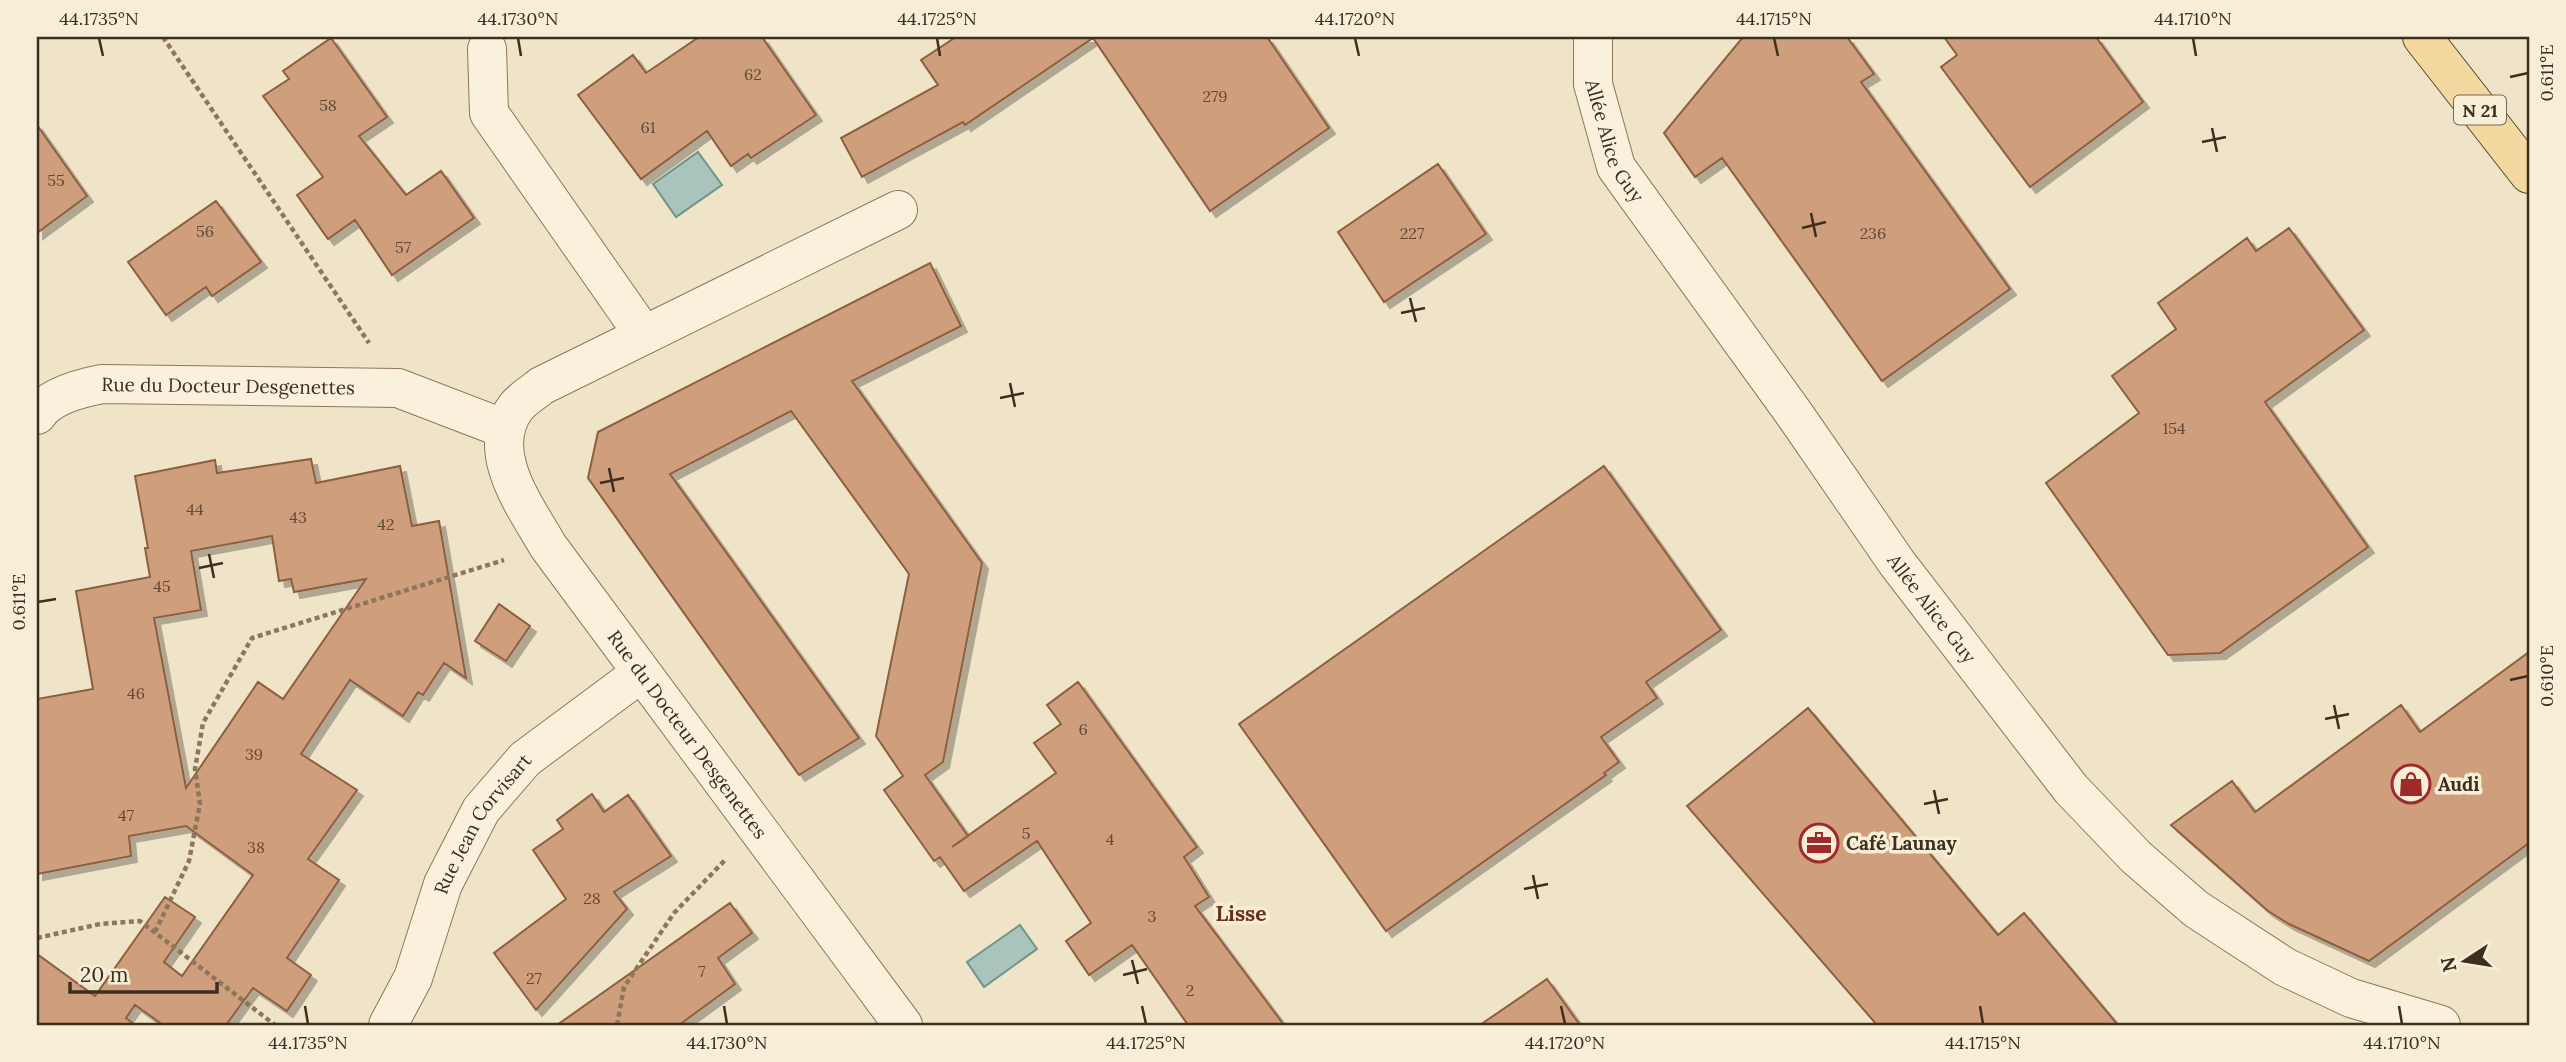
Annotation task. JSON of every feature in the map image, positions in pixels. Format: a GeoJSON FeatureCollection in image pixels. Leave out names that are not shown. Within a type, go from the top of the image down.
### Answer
{"type":"FeatureCollection","features":[{"type":"Feature","properties":{"kind":"main road","name":"N 21"},"geometry":{"type":"LineString","coordinates":[[2422,37],[2529,174]]}},
{"type":"Feature","properties":{"kind":"main road","name":"N 21"},"geometry":{"type":"LineString","coordinates":[[2453,37],[2529,133]]}},
{"type":"Feature","properties":{"kind":"street","name":"Allée Alice Guy"},"geometry":{"type":"LineString","coordinates":[[1593,37],[1593,84],[1616,167],[1787,403],[1897,564],[2071,789],[2136,857],[2196,909],[2285,967],[2351,998],[2441,1025]]}},
{"type":"Feature","properties":{"kind":"street"},"geometry":{"type":"LineString","coordinates":[[487,49],[489,113],[644,335]]}},
{"type":"Feature","properties":{"kind":"street"},"geometry":{"type":"LineString","coordinates":[[505,429],[516,407],[541,386],[898,210]]}},
{"type":"Feature","properties":{"kind":"street","name":"Rue du Docteur Desgenettes"},"geometry":{"type":"LineString","coordinates":[[37,415],[41,408],[67,394],[102,384],[398,388],[505,429],[505,461],[515,487],[548,547],[903,1025]]}},
{"type":"Feature","properties":{"kind":"street","name":"Rue Jean Corvisart"},"geometry":{"type":"LineString","coordinates":[[388,1025],[413,978],[443,884],[481,810],[525,759],[641,673]]}},
{"type":"Feature","properties":{"kind":"path"},"geometry":{"type":"LineString","coordinates":[[163,37],[398,388]]}},
{"type":"Feature","properties":{"kind":"path"},"geometry":{"type":"LineString","coordinates":[[155,932],[189,861],[200,804],[195,769],[203,723],[252,638],[548,547]]}},
{"type":"Feature","properties":{"kind":"path"},"geometry":{"type":"LineString","coordinates":[[617,1025],[624,987],[674,913],[716,867],[760,832]]}},
{"type":"Feature","properties":{"kind":"path"},"geometry":{"type":"LineString","coordinates":[[37,938],[100,924],[140,921],[275,1025]]}},
{"type":"Feature","properties":{"kind":"water"},"geometry":{"type":"Polygon","coordinates":[[[698,152],[722,185],[676,217],[653,184],[698,152]]]}},
{"type":"Feature","properties":{"kind":"water"},"geometry":{"type":"Polygon","coordinates":[[[1020,925],[1037,949],[984,987],[967,962],[1020,925]]]}},
{"type":"Feature","properties":{"kind":"building"},"geometry":{"type":"Polygon","coordinates":[[[699,37],[762,37],[816,115],[751,158],[748,154],[731,166],[707,131],[641,179],[578,95],[633,55],[646,73],[699,37]]]}},
{"type":"Feature","properties":{"kind":"building"},"geometry":{"type":"Polygon","coordinates":[[[956,37],[1267,37],[1329,128],[1210,211],[1093,38],[965,125],[963,122],[862,177],[841,138],[938,85],[921,60],[956,37]]]}},
{"type":"Feature","properties":{"kind":"building"},"geometry":{"type":"Polygon","coordinates":[[[1743,37],[1847,37],[1874,74],[1861,82],[2010,289],[1882,381],[1722,158],[1695,177],[1664,133],[1743,37]]]}},
{"type":"Feature","properties":{"kind":"building"},"geometry":{"type":"Polygon","coordinates":[[[1944,37],[2096,37],[2143,102],[2030,187],[1941,67],[1957,55],[1944,37]]]}},
{"type":"Feature","properties":{"kind":"building"},"geometry":{"type":"Polygon","coordinates":[[[331,38],[387,117],[359,136],[406,195],[441,171],[474,218],[392,275],[355,220],[328,239],[297,195],[323,177],[263,96],[289,79],[283,71],[331,38]]]}},
{"type":"Feature","properties":{"kind":"building"},"geometry":{"type":"Polygon","coordinates":[[[37,125],[87,196],[37,233],[37,125]]]}},
{"type":"Feature","properties":{"kind":"building"},"geometry":{"type":"Polygon","coordinates":[[[1438,164],[1486,234],[1384,302],[1338,232],[1438,164]]]}},
{"type":"Feature","properties":{"kind":"building"},"geometry":{"type":"Polygon","coordinates":[[[216,201],[261,262],[212,296],[206,287],[166,315],[128,262],[216,201]]]}},
{"type":"Feature","properties":{"kind":"building"},"geometry":{"type":"Polygon","coordinates":[[[2289,228],[2364,330],[2265,402],[2368,547],[2220,653],[2168,655],[2046,483],[2139,413],[2112,376],[2176,329],[2158,303],[2247,238],[2256,251],[2289,228]]]}},
{"type":"Feature","properties":{"kind":"building"},"geometry":{"type":"Polygon","coordinates":[[[930,263],[961,326],[852,381],[982,563],[943,762],[925,775],[968,836],[1056,773],[1034,743],[1061,724],[1047,705],[1078,682],[1197,847],[1184,857],[1209,897],[1195,906],[1284,1025],[1188,1025],[1132,945],[1089,975],[1066,941],[1091,923],[1037,841],[964,891],[940,857],[934,861],[884,790],[903,776],[876,736],[909,574],[791,411],[670,474],[859,738],[799,775],[588,478],[598,432],[930,263]]]}},
{"type":"Feature","properties":{"kind":"building"},"geometry":{"type":"Polygon","coordinates":[[[311,459],[316,483],[400,466],[412,526],[439,521],[466,678],[444,663],[423,695],[418,692],[403,716],[350,680],[301,754],[357,790],[308,859],[339,880],[287,958],[311,975],[287,1011],[253,988],[226,1025],[163,1025],[135,1005],[126,1018],[135,1025],[37,1025],[37,954],[95,996],[165,897],[195,917],[164,962],[182,976],[253,875],[186,826],[129,836],[131,856],[37,874],[37,699],[93,689],[76,591],[150,577],[145,548],[148,548],[135,476],[215,460],[217,473],[311,459]],[[272,536],[191,551],[201,610],[154,618],[186,788],[258,682],[283,699],[366,579],[294,592],[291,579],[279,581],[272,536]]]}},
{"type":"Feature","properties":{"kind":"building"},"geometry":{"type":"Polygon","coordinates":[[[1604,466],[1721,630],[1646,682],[1657,698],[1601,737],[1619,762],[1604,773],[1606,775],[1386,931],[1239,724],[1604,466]]]}},
{"type":"Feature","properties":{"kind":"building"},"geometry":{"type":"Polygon","coordinates":[[[499,604],[530,626],[506,661],[475,641],[499,604]]]}},
{"type":"Feature","properties":{"kind":"building","name":"Audi"},"geometry":{"type":"Polygon","coordinates":[[[2529,652],[2529,843],[2369,961],[2289,924],[2268,911],[2171,825],[2232,781],[2255,812],[2401,705],[2420,732],[2529,652]]]}},
{"type":"Feature","properties":{"kind":"building","name":"Café Launay"},"geometry":{"type":"Polygon","coordinates":[[[1808,708],[1998,935],[2024,913],[2118,1025],[1877,1025],[1687,806],[1808,708]]]}},
{"type":"Feature","properties":{"kind":"building"},"geometry":{"type":"Polygon","coordinates":[[[592,794],[604,812],[628,795],[671,856],[614,892],[627,909],[536,1010],[494,953],[566,899],[533,850],[563,829],[557,820],[592,794]]]}},
{"type":"Feature","properties":{"kind":"building"},"geometry":{"type":"Polygon","coordinates":[[[730,903],[752,933],[718,958],[735,984],[679,1025],[557,1025],[730,903]]]}},
{"type":"Feature","properties":{"kind":"building"},"geometry":{"type":"Polygon","coordinates":[[[1547,979],[1580,1025],[1480,1025],[1547,979]]]}},
{"type":"Feature","properties":{"kind":"place","name":"Audi"},"geometry":{"type":"Point","coordinates":[2411,784]}},
{"type":"Feature","properties":{"kind":"place","name":"Café Launay"},"geometry":{"type":"Point","coordinates":[1819,843]}},
{"type":"Feature","properties":{"kind":"district","name":"Lisse"},"geometry":{"type":"Point","coordinates":[1241,913]}}]}
